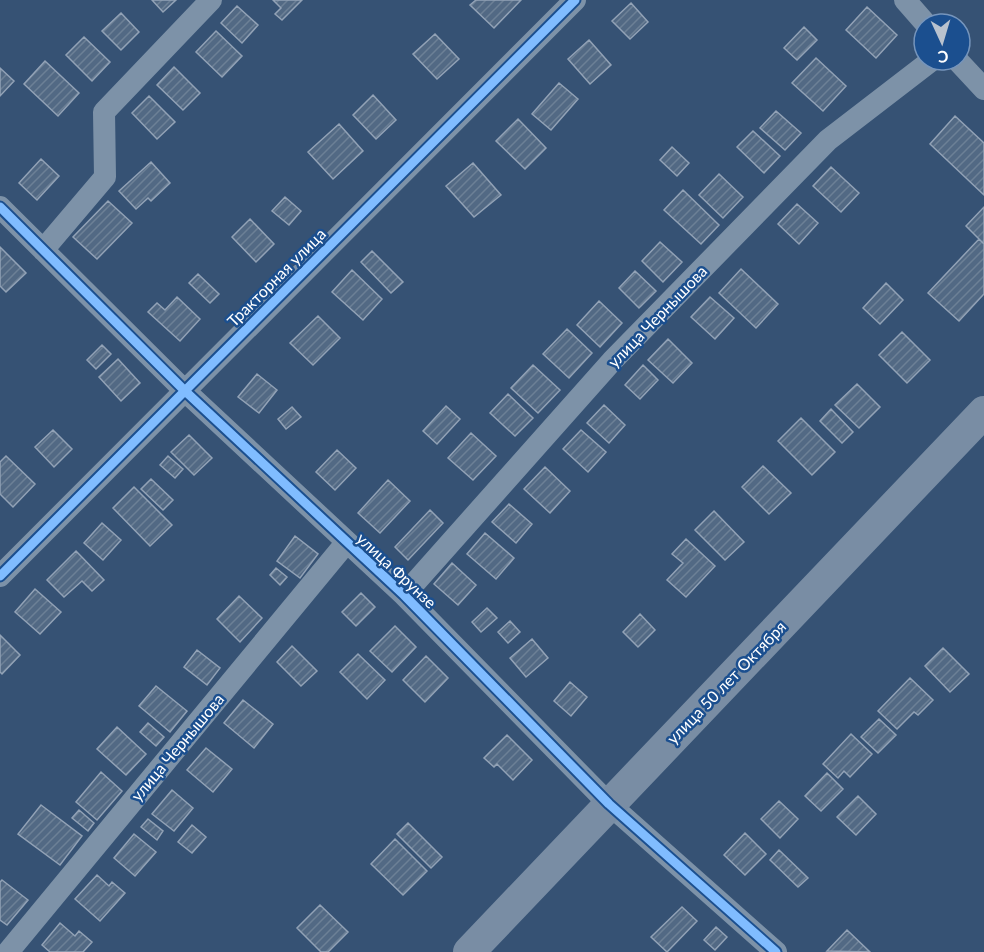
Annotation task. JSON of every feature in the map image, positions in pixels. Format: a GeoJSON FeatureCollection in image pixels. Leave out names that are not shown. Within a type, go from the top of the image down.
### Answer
{"type":"FeatureCollection","features":[{"type":"Feature","properties":{"kind":"main road","name":"улица 50 лет Октября"},"geometry":{"type":"LineString","coordinates":[[469,952],[984,412]]}},
{"type":"Feature","properties":{"kind":"street"},"geometry":{"type":"LineString","coordinates":[[43,250],[105,177],[104,112],[211,0]]}},
{"type":"Feature","properties":{"kind":"street","name":"Тракторная улица"},"geometry":{"type":"LineString","coordinates":[[0,576],[574,0]]}},
{"type":"Feature","properties":{"kind":"street"},"geometry":{"type":"LineString","coordinates":[[905,0],[916,12]]}},
{"type":"Feature","properties":{"kind":"street","name":"улица Чернышова"},"geometry":{"type":"LineString","coordinates":[[404,595],[612,361],[820,149],[917,72]]}},
{"type":"Feature","properties":{"kind":"street"},"geometry":{"type":"LineString","coordinates":[[968,72],[984,89]]}},
{"type":"Feature","properties":{"kind":"street","name":"улица Фрунзе"},"geometry":{"type":"LineString","coordinates":[[3,216],[43,250],[184,390],[404,595],[609,804],[776,952]]}},
{"type":"Feature","properties":{"kind":"street","name":"улица Чернышова"},"geometry":{"type":"LineString","coordinates":[[8,952],[346,543]]}},
{"type":"Feature","properties":{"kind":"building"},"geometry":{"type":"Polygon","coordinates":[[[152,0],[176,0],[163,12],[152,0]]]}},
{"type":"Feature","properties":{"kind":"building"},"geometry":{"type":"Polygon","coordinates":[[[273,0],[302,0],[282,20],[275,14],[281,8],[273,0]]]}},
{"type":"Feature","properties":{"kind":"building"},"geometry":{"type":"Polygon","coordinates":[[[476,0],[521,0],[494,28],[470,5],[476,0]]]}},
{"type":"Feature","properties":{"kind":"building"},"geometry":{"type":"Polygon","coordinates":[[[631,3],[648,22],[630,39],[612,21],[631,3]]]}},
{"type":"Feature","properties":{"kind":"building"},"geometry":{"type":"Polygon","coordinates":[[[237,6],[258,25],[242,43],[221,23],[237,6]]]}},
{"type":"Feature","properties":{"kind":"building"},"geometry":{"type":"Polygon","coordinates":[[[867,7],[897,35],[876,58],[846,30],[867,7]]]}},
{"type":"Feature","properties":{"kind":"building"},"geometry":{"type":"Polygon","coordinates":[[[121,13],[139,32],[121,50],[102,31],[121,13]]]}},
{"type":"Feature","properties":{"kind":"building"},"geometry":{"type":"Polygon","coordinates":[[[804,27],[817,40],[797,60],[784,48],[804,27]]]}},
{"type":"Feature","properties":{"kind":"building"},"geometry":{"type":"Polygon","coordinates":[[[216,31],[242,56],[222,77],[196,52],[216,31]]]}},
{"type":"Feature","properties":{"kind":"building"},"geometry":{"type":"Polygon","coordinates":[[[435,34],[459,59],[437,79],[413,54],[435,34]]]}},
{"type":"Feature","properties":{"kind":"building"},"geometry":{"type":"Polygon","coordinates":[[[84,37],[110,62],[92,81],[66,55],[84,37]]]}},
{"type":"Feature","properties":{"kind":"building"},"geometry":{"type":"Polygon","coordinates":[[[589,40],[611,65],[590,84],[568,59],[589,40]]]}},
{"type":"Feature","properties":{"kind":"building"},"geometry":{"type":"Polygon","coordinates":[[[816,58],[846,86],[823,111],[792,83],[816,58]]]}},
{"type":"Feature","properties":{"kind":"building"},"geometry":{"type":"Polygon","coordinates":[[[45,61],[79,93],[58,116],[24,84],[45,61]]]}},
{"type":"Feature","properties":{"kind":"building"},"geometry":{"type":"Polygon","coordinates":[[[174,67],[200,93],[183,110],[157,85],[174,67]]]}},
{"type":"Feature","properties":{"kind":"building"},"geometry":{"type":"Polygon","coordinates":[[[0,68],[14,81],[0,96],[0,68]]]}},
{"type":"Feature","properties":{"kind":"building"},"geometry":{"type":"Polygon","coordinates":[[[559,83],[578,99],[551,130],[532,114],[559,83]]]}},
{"type":"Feature","properties":{"kind":"building"},"geometry":{"type":"Polygon","coordinates":[[[373,95],[396,120],[376,139],[353,115],[373,95]]]}},
{"type":"Feature","properties":{"kind":"building"},"geometry":{"type":"Polygon","coordinates":[[[149,96],[175,122],[157,139],[132,113],[149,96]]]}},
{"type":"Feature","properties":{"kind":"building"},"geometry":{"type":"Polygon","coordinates":[[[776,111],[801,133],[785,150],[760,128],[776,111]]]}},
{"type":"Feature","properties":{"kind":"building"},"geometry":{"type":"Polygon","coordinates":[[[955,116],[984,143],[984,195],[930,144],[955,116]]]}},
{"type":"Feature","properties":{"kind":"building"},"geometry":{"type":"Polygon","coordinates":[[[518,119],[546,148],[525,169],[496,141],[518,119]]]}},
{"type":"Feature","properties":{"kind":"building"},"geometry":{"type":"Polygon","coordinates":[[[339,124],[363,151],[333,179],[308,152],[339,124]]]}},
{"type":"Feature","properties":{"kind":"building"},"geometry":{"type":"Polygon","coordinates":[[[753,131],[780,156],[764,173],[737,147],[753,131]]]}},
{"type":"Feature","properties":{"kind":"building"},"geometry":{"type":"Polygon","coordinates":[[[672,147],[689,163],[677,176],[660,160],[672,147]]]}},
{"type":"Feature","properties":{"kind":"building"},"geometry":{"type":"Polygon","coordinates":[[[41,159],[59,176],[37,200],[19,183],[41,159]]]}},
{"type":"Feature","properties":{"kind":"building"},"geometry":{"type":"Polygon","coordinates":[[[151,162],[170,183],[151,201],[148,198],[136,209],[119,191],[151,162]]]}},
{"type":"Feature","properties":{"kind":"building"},"geometry":{"type":"Polygon","coordinates":[[[473,163],[501,195],[474,217],[446,186],[473,163]]]}},
{"type":"Feature","properties":{"kind":"building"},"geometry":{"type":"Polygon","coordinates":[[[831,167],[859,193],[841,212],[813,186],[831,167]]]}},
{"type":"Feature","properties":{"kind":"building"},"geometry":{"type":"Polygon","coordinates":[[[719,174],[743,197],[723,218],[699,195],[719,174]]]}},
{"type":"Feature","properties":{"kind":"building"},"geometry":{"type":"Polygon","coordinates":[[[683,190],[719,225],[701,244],[664,210],[683,190]]]}},
{"type":"Feature","properties":{"kind":"building"},"geometry":{"type":"Polygon","coordinates":[[[285,197],[301,211],[289,225],[272,211],[285,197]]]}},
{"type":"Feature","properties":{"kind":"building"},"geometry":{"type":"Polygon","coordinates":[[[108,201],[132,223],[97,259],[73,237],[108,201]]]}},
{"type":"Feature","properties":{"kind":"building"},"geometry":{"type":"Polygon","coordinates":[[[797,204],[818,223],[799,244],[778,224],[797,204]]]}},
{"type":"Feature","properties":{"kind":"building"},"geometry":{"type":"Polygon","coordinates":[[[984,207],[984,244],[966,226],[984,207]]]}},
{"type":"Feature","properties":{"kind":"building"},"geometry":{"type":"Polygon","coordinates":[[[250,219],[274,244],[256,262],[232,237],[250,219]]]}},
{"type":"Feature","properties":{"kind":"building"},"geometry":{"type":"Polygon","coordinates":[[[979,239],[984,244],[984,294],[959,321],[928,293],[979,239]]]}},
{"type":"Feature","properties":{"kind":"building"},"geometry":{"type":"Polygon","coordinates":[[[660,242],[682,262],[663,282],[642,261],[660,242]]]}},
{"type":"Feature","properties":{"kind":"building"},"geometry":{"type":"Polygon","coordinates":[[[0,247],[26,273],[6,292],[0,286],[0,247]]]}},
{"type":"Feature","properties":{"kind":"building"},"geometry":{"type":"Polygon","coordinates":[[[372,251],[403,282],[391,293],[361,262],[372,251]]]}},
{"type":"Feature","properties":{"kind":"building"},"geometry":{"type":"Polygon","coordinates":[[[741,269],[778,304],[756,328],[719,293],[741,269]]]}},
{"type":"Feature","properties":{"kind":"building"},"geometry":{"type":"Polygon","coordinates":[[[352,270],[382,299],[363,320],[332,292],[352,270]]]}},
{"type":"Feature","properties":{"kind":"building"},"geometry":{"type":"Polygon","coordinates":[[[635,271],[656,291],[639,308],[619,288],[635,271]]]}},
{"type":"Feature","properties":{"kind":"building"},"geometry":{"type":"Polygon","coordinates":[[[198,274],[219,294],[210,303],[189,283],[198,274]]]}},
{"type":"Feature","properties":{"kind":"building"},"geometry":{"type":"Polygon","coordinates":[[[886,283],[903,300],[880,324],[863,308],[886,283]]]}},
{"type":"Feature","properties":{"kind":"building"},"geometry":{"type":"Polygon","coordinates":[[[177,297],[200,319],[180,341],[148,312],[157,303],[165,310],[177,297]]]}},
{"type":"Feature","properties":{"kind":"building"},"geometry":{"type":"Polygon","coordinates":[[[710,297],[734,318],[715,339],[691,317],[710,297]]]}},
{"type":"Feature","properties":{"kind":"building"},"geometry":{"type":"Polygon","coordinates":[[[599,301],[622,323],[600,347],[577,325],[599,301]]]}},
{"type":"Feature","properties":{"kind":"building"},"geometry":{"type":"Polygon","coordinates":[[[318,316],[340,338],[313,365],[290,343],[318,316]]]}},
{"type":"Feature","properties":{"kind":"building"},"geometry":{"type":"Polygon","coordinates":[[[567,329],[592,353],[569,378],[543,354],[567,329]]]}},
{"type":"Feature","properties":{"kind":"building"},"geometry":{"type":"Polygon","coordinates":[[[902,332],[930,360],[907,383],[879,355],[902,332]]]}},
{"type":"Feature","properties":{"kind":"building"},"geometry":{"type":"Polygon","coordinates":[[[668,339],[692,363],[673,383],[648,360],[668,339]]]}},
{"type":"Feature","properties":{"kind":"building"},"geometry":{"type":"Polygon","coordinates":[[[102,345],[111,354],[96,369],[87,360],[102,345]]]}},
{"type":"Feature","properties":{"kind":"building"},"geometry":{"type":"Polygon","coordinates":[[[118,359],[140,383],[121,401],[99,377],[118,359]]]}},
{"type":"Feature","properties":{"kind":"building"},"geometry":{"type":"Polygon","coordinates":[[[533,365],[560,390],[538,413],[511,388],[533,365]]]}},
{"type":"Feature","properties":{"kind":"building"},"geometry":{"type":"Polygon","coordinates":[[[643,365],[658,380],[640,399],[625,385],[643,365]]]}},
{"type":"Feature","properties":{"kind":"building"},"geometry":{"type":"Polygon","coordinates":[[[257,374],[277,390],[259,413],[238,397],[257,374]]]}},
{"type":"Feature","properties":{"kind":"building"},"geometry":{"type":"Polygon","coordinates":[[[857,384],[880,407],[859,428],[835,405],[857,384]]]}},
{"type":"Feature","properties":{"kind":"building"},"geometry":{"type":"Polygon","coordinates":[[[508,394],[533,418],[515,436],[490,413],[508,394]]]}},
{"type":"Feature","properties":{"kind":"building"},"geometry":{"type":"Polygon","coordinates":[[[604,405],[625,425],[609,443],[587,423],[604,405]]]}},
{"type":"Feature","properties":{"kind":"building"},"geometry":{"type":"Polygon","coordinates":[[[446,406],[460,419],[437,444],[423,431],[446,406]]]}},
{"type":"Feature","properties":{"kind":"building"},"geometry":{"type":"Polygon","coordinates":[[[292,407],[301,417],[286,429],[278,419],[292,407]]]}},
{"type":"Feature","properties":{"kind":"building"},"geometry":{"type":"Polygon","coordinates":[[[831,409],[853,432],[842,443],[820,421],[831,409]]]}},
{"type":"Feature","properties":{"kind":"building"},"geometry":{"type":"Polygon","coordinates":[[[801,418],[835,452],[812,475],[778,441],[801,418]]]}},
{"type":"Feature","properties":{"kind":"building"},"geometry":{"type":"Polygon","coordinates":[[[53,430],[72,449],[54,467],[35,447],[53,430]]]}},
{"type":"Feature","properties":{"kind":"building"},"geometry":{"type":"Polygon","coordinates":[[[581,430],[606,452],[588,472],[563,449],[581,430]]]}},
{"type":"Feature","properties":{"kind":"building"},"geometry":{"type":"Polygon","coordinates":[[[471,433],[496,456],[473,480],[448,458],[471,433]]]}},
{"type":"Feature","properties":{"kind":"building"},"geometry":{"type":"Polygon","coordinates":[[[189,435],[212,458],[194,475],[171,452],[189,435]]]}},
{"type":"Feature","properties":{"kind":"building"},"geometry":{"type":"Polygon","coordinates":[[[337,450],[356,468],[335,490],[316,472],[337,450]]]}},
{"type":"Feature","properties":{"kind":"building"},"geometry":{"type":"Polygon","coordinates":[[[6,456],[35,484],[13,507],[0,494],[0,462],[6,456]]]}},
{"type":"Feature","properties":{"kind":"building"},"geometry":{"type":"Polygon","coordinates":[[[168,456],[183,469],[175,478],[160,465],[168,456]]]}},
{"type":"Feature","properties":{"kind":"building"},"geometry":{"type":"Polygon","coordinates":[[[763,466],[791,493],[769,514],[742,487],[763,466]]]}},
{"type":"Feature","properties":{"kind":"building"},"geometry":{"type":"Polygon","coordinates":[[[545,467],[570,491],[550,513],[524,489],[545,467]]]}},
{"type":"Feature","properties":{"kind":"building"},"geometry":{"type":"Polygon","coordinates":[[[151,479],[173,500],[163,510],[141,489],[151,479]]]}},
{"type":"Feature","properties":{"kind":"building"},"geometry":{"type":"Polygon","coordinates":[[[388,480],[410,501],[380,533],[358,513],[388,480]]]}},
{"type":"Feature","properties":{"kind":"building"},"geometry":{"type":"Polygon","coordinates":[[[134,487],[172,525],[150,546],[113,508],[134,487]]]}},
{"type":"Feature","properties":{"kind":"building"},"geometry":{"type":"Polygon","coordinates":[[[509,504],[532,524],[516,543],[492,522],[509,504]]]}},
{"type":"Feature","properties":{"kind":"building"},"geometry":{"type":"Polygon","coordinates":[[[430,510],[443,523],[408,560],[395,547],[430,510]]]}},
{"type":"Feature","properties":{"kind":"building"},"geometry":{"type":"Polygon","coordinates":[[[714,511],[744,542],[725,560],[695,530],[714,511]]]}},
{"type":"Feature","properties":{"kind":"building"},"geometry":{"type":"Polygon","coordinates":[[[102,523],[121,540],[103,560],[84,543],[102,523]]]}},
{"type":"Feature","properties":{"kind":"building"},"geometry":{"type":"Polygon","coordinates":[[[485,533],[514,558],[496,579],[467,554],[485,533]]]}},
{"type":"Feature","properties":{"kind":"building"},"geometry":{"type":"Polygon","coordinates":[[[295,536],[318,554],[300,578],[277,561],[295,536]]]}},
{"type":"Feature","properties":{"kind":"building"},"geometry":{"type":"Polygon","coordinates":[[[686,539],[715,566],[686,597],[667,580],[683,563],[672,554],[686,539]]]}},
{"type":"Feature","properties":{"kind":"building"},"geometry":{"type":"Polygon","coordinates":[[[76,551],[104,580],[92,591],[82,581],[64,597],[47,580],[76,551]]]}},
{"type":"Feature","properties":{"kind":"building"},"geometry":{"type":"Polygon","coordinates":[[[452,563],[476,585],[458,605],[434,584],[452,563]]]}},
{"type":"Feature","properties":{"kind":"building"},"geometry":{"type":"Polygon","coordinates":[[[276,568],[287,577],[280,585],[270,575],[276,568]]]}},
{"type":"Feature","properties":{"kind":"building"},"geometry":{"type":"Polygon","coordinates":[[[35,589],[61,612],[40,634],[15,612],[35,589]]]}},
{"type":"Feature","properties":{"kind":"building"},"geometry":{"type":"Polygon","coordinates":[[[361,593],[375,607],[356,626],[342,612],[361,593]]]}},
{"type":"Feature","properties":{"kind":"building"},"geometry":{"type":"Polygon","coordinates":[[[239,596],[262,618],[240,642],[217,619],[239,596]]]}},
{"type":"Feature","properties":{"kind":"building"},"geometry":{"type":"Polygon","coordinates":[[[487,608],[497,618],[481,632],[472,622],[487,608]]]}},
{"type":"Feature","properties":{"kind":"building"},"geometry":{"type":"Polygon","coordinates":[[[640,614],[655,630],[638,647],[623,632],[640,614]]]}},
{"type":"Feature","properties":{"kind":"building"},"geometry":{"type":"Polygon","coordinates":[[[510,621],[520,632],[508,643],[498,632],[510,621]]]}},
{"type":"Feature","properties":{"kind":"building"},"geometry":{"type":"Polygon","coordinates":[[[395,626],[416,647],[392,672],[370,651],[395,626]]]}},
{"type":"Feature","properties":{"kind":"building"},"geometry":{"type":"Polygon","coordinates":[[[0,635],[20,655],[2,674],[0,672],[0,635]]]}},
{"type":"Feature","properties":{"kind":"building"},"geometry":{"type":"Polygon","coordinates":[[[532,639],[548,658],[526,677],[510,658],[532,639]]]}},
{"type":"Feature","properties":{"kind":"building"},"geometry":{"type":"Polygon","coordinates":[[[292,646],[317,671],[301,686],[277,662],[292,646]]]}},
{"type":"Feature","properties":{"kind":"building"},"geometry":{"type":"Polygon","coordinates":[[[943,648],[969,674],[950,692],[925,666],[943,648]]]}},
{"type":"Feature","properties":{"kind":"building"},"geometry":{"type":"Polygon","coordinates":[[[197,650],[220,668],[207,685],[184,667],[197,650]]]}},
{"type":"Feature","properties":{"kind":"building"},"geometry":{"type":"Polygon","coordinates":[[[358,654],[385,680],[367,699],[340,672],[358,654]]]}},
{"type":"Feature","properties":{"kind":"building"},"geometry":{"type":"Polygon","coordinates":[[[426,656],[448,678],[425,702],[403,680],[426,656]]]}},
{"type":"Feature","properties":{"kind":"building"},"geometry":{"type":"Polygon","coordinates":[[[910,678],[933,700],[918,715],[914,712],[897,729],[878,711],[910,678]]]}},
{"type":"Feature","properties":{"kind":"building"},"geometry":{"type":"Polygon","coordinates":[[[570,682],[587,697],[571,716],[554,701],[570,682]]]}},
{"type":"Feature","properties":{"kind":"building"},"geometry":{"type":"Polygon","coordinates":[[[156,686],[187,711],[170,732],[139,706],[156,686]]]}},
{"type":"Feature","properties":{"kind":"building"},"geometry":{"type":"Polygon","coordinates":[[[243,700],[273,724],[254,748],[224,723],[243,700]]]}},
{"type":"Feature","properties":{"kind":"building"},"geometry":{"type":"Polygon","coordinates":[[[879,719],[896,735],[878,753],[861,737],[879,719]]]}},
{"type":"Feature","properties":{"kind":"building"},"geometry":{"type":"Polygon","coordinates":[[[148,723],[164,737],[156,746],[140,732],[148,723]]]}},
{"type":"Feature","properties":{"kind":"building"},"geometry":{"type":"Polygon","coordinates":[[[117,727],[146,754],[126,775],[97,749],[117,727]]]}},
{"type":"Feature","properties":{"kind":"building"},"geometry":{"type":"Polygon","coordinates":[[[851,734],[872,754],[850,777],[844,771],[838,778],[823,764],[851,734]]]}},
{"type":"Feature","properties":{"kind":"building"},"geometry":{"type":"Polygon","coordinates":[[[507,735],[532,760],[513,780],[497,764],[494,767],[484,758],[507,735]]]}},
{"type":"Feature","properties":{"kind":"building"},"geometry":{"type":"Polygon","coordinates":[[[206,748],[232,769],[213,792],[187,770],[206,748]]]}},
{"type":"Feature","properties":{"kind":"building"},"geometry":{"type":"Polygon","coordinates":[[[101,772],[122,791],[97,820],[76,802],[101,772]]]}},
{"type":"Feature","properties":{"kind":"building"},"geometry":{"type":"Polygon","coordinates":[[[827,773],[843,789],[821,811],[805,796],[827,773]]]}},
{"type":"Feature","properties":{"kind":"building"},"geometry":{"type":"Polygon","coordinates":[[[172,790],[193,808],[174,831],[152,814],[172,790]]]}},
{"type":"Feature","properties":{"kind":"building"},"geometry":{"type":"Polygon","coordinates":[[[858,796],[876,814],[856,835],[837,817],[858,796]]]}},
{"type":"Feature","properties":{"kind":"building"},"geometry":{"type":"Polygon","coordinates":[[[779,801],[798,819],[780,838],[761,819],[779,801]]]}},
{"type":"Feature","properties":{"kind":"building"},"geometry":{"type":"Polygon","coordinates":[[[41,805],[82,836],[60,865],[18,834],[41,805]]]}},
{"type":"Feature","properties":{"kind":"building"},"geometry":{"type":"Polygon","coordinates":[[[79,810],[94,823],[88,831],[72,818],[79,810]]]}},
{"type":"Feature","properties":{"kind":"building"},"geometry":{"type":"Polygon","coordinates":[[[148,819],[163,831],[157,840],[141,827],[148,819]]]}},
{"type":"Feature","properties":{"kind":"building"},"geometry":{"type":"Polygon","coordinates":[[[408,823],[442,857],[431,868],[397,834],[408,823]]]}},
{"type":"Feature","properties":{"kind":"building"},"geometry":{"type":"Polygon","coordinates":[[[192,825],[206,837],[192,853],[178,842],[192,825]]]}},
{"type":"Feature","properties":{"kind":"building"},"geometry":{"type":"Polygon","coordinates":[[[745,833],[766,854],[745,875],[724,855],[745,833]]]}},
{"type":"Feature","properties":{"kind":"building"},"geometry":{"type":"Polygon","coordinates":[[[134,834],[156,852],[135,876],[114,858],[134,834]]]}},
{"type":"Feature","properties":{"kind":"building"},"geometry":{"type":"Polygon","coordinates":[[[395,839],[427,871],[403,895],[371,864],[395,839]]]}},
{"type":"Feature","properties":{"kind":"building"},"geometry":{"type":"Polygon","coordinates":[[[779,850],[808,878],[798,887],[770,860],[779,850]]]}},
{"type":"Feature","properties":{"kind":"building"},"geometry":{"type":"Polygon","coordinates":[[[97,875],[109,886],[112,882],[125,893],[100,921],[75,899],[97,875]]]}},
{"type":"Feature","properties":{"kind":"building"},"geometry":{"type":"Polygon","coordinates":[[[2,880],[28,900],[7,925],[0,920],[0,882],[2,880]]]}},
{"type":"Feature","properties":{"kind":"building"},"geometry":{"type":"Polygon","coordinates":[[[320,905],[348,932],[328,952],[321,952],[297,928],[320,905]]]}},
{"type":"Feature","properties":{"kind":"building"},"geometry":{"type":"Polygon","coordinates":[[[682,907],[697,921],[667,952],[651,937],[682,907]]]}},
{"type":"Feature","properties":{"kind":"building"},"geometry":{"type":"Polygon","coordinates":[[[60,923],[75,936],[79,931],[92,942],[83,952],[50,952],[42,945],[60,923]]]}},
{"type":"Feature","properties":{"kind":"building"},"geometry":{"type":"Polygon","coordinates":[[[716,927],[727,937],[715,950],[704,940],[716,927]]]}},
{"type":"Feature","properties":{"kind":"building"},"geometry":{"type":"Polygon","coordinates":[[[847,930],[870,952],[827,951],[847,930]]]}},
{"type":"Feature","properties":{"kind":"cycle path"},"geometry":{"type":"LineString","coordinates":[[0,576],[575,0]]}},
{"type":"Feature","properties":{"kind":"cycle path"},"geometry":{"type":"LineString","coordinates":[[0,207],[184,390],[404,595],[609,804],[776,952]]}}]}
